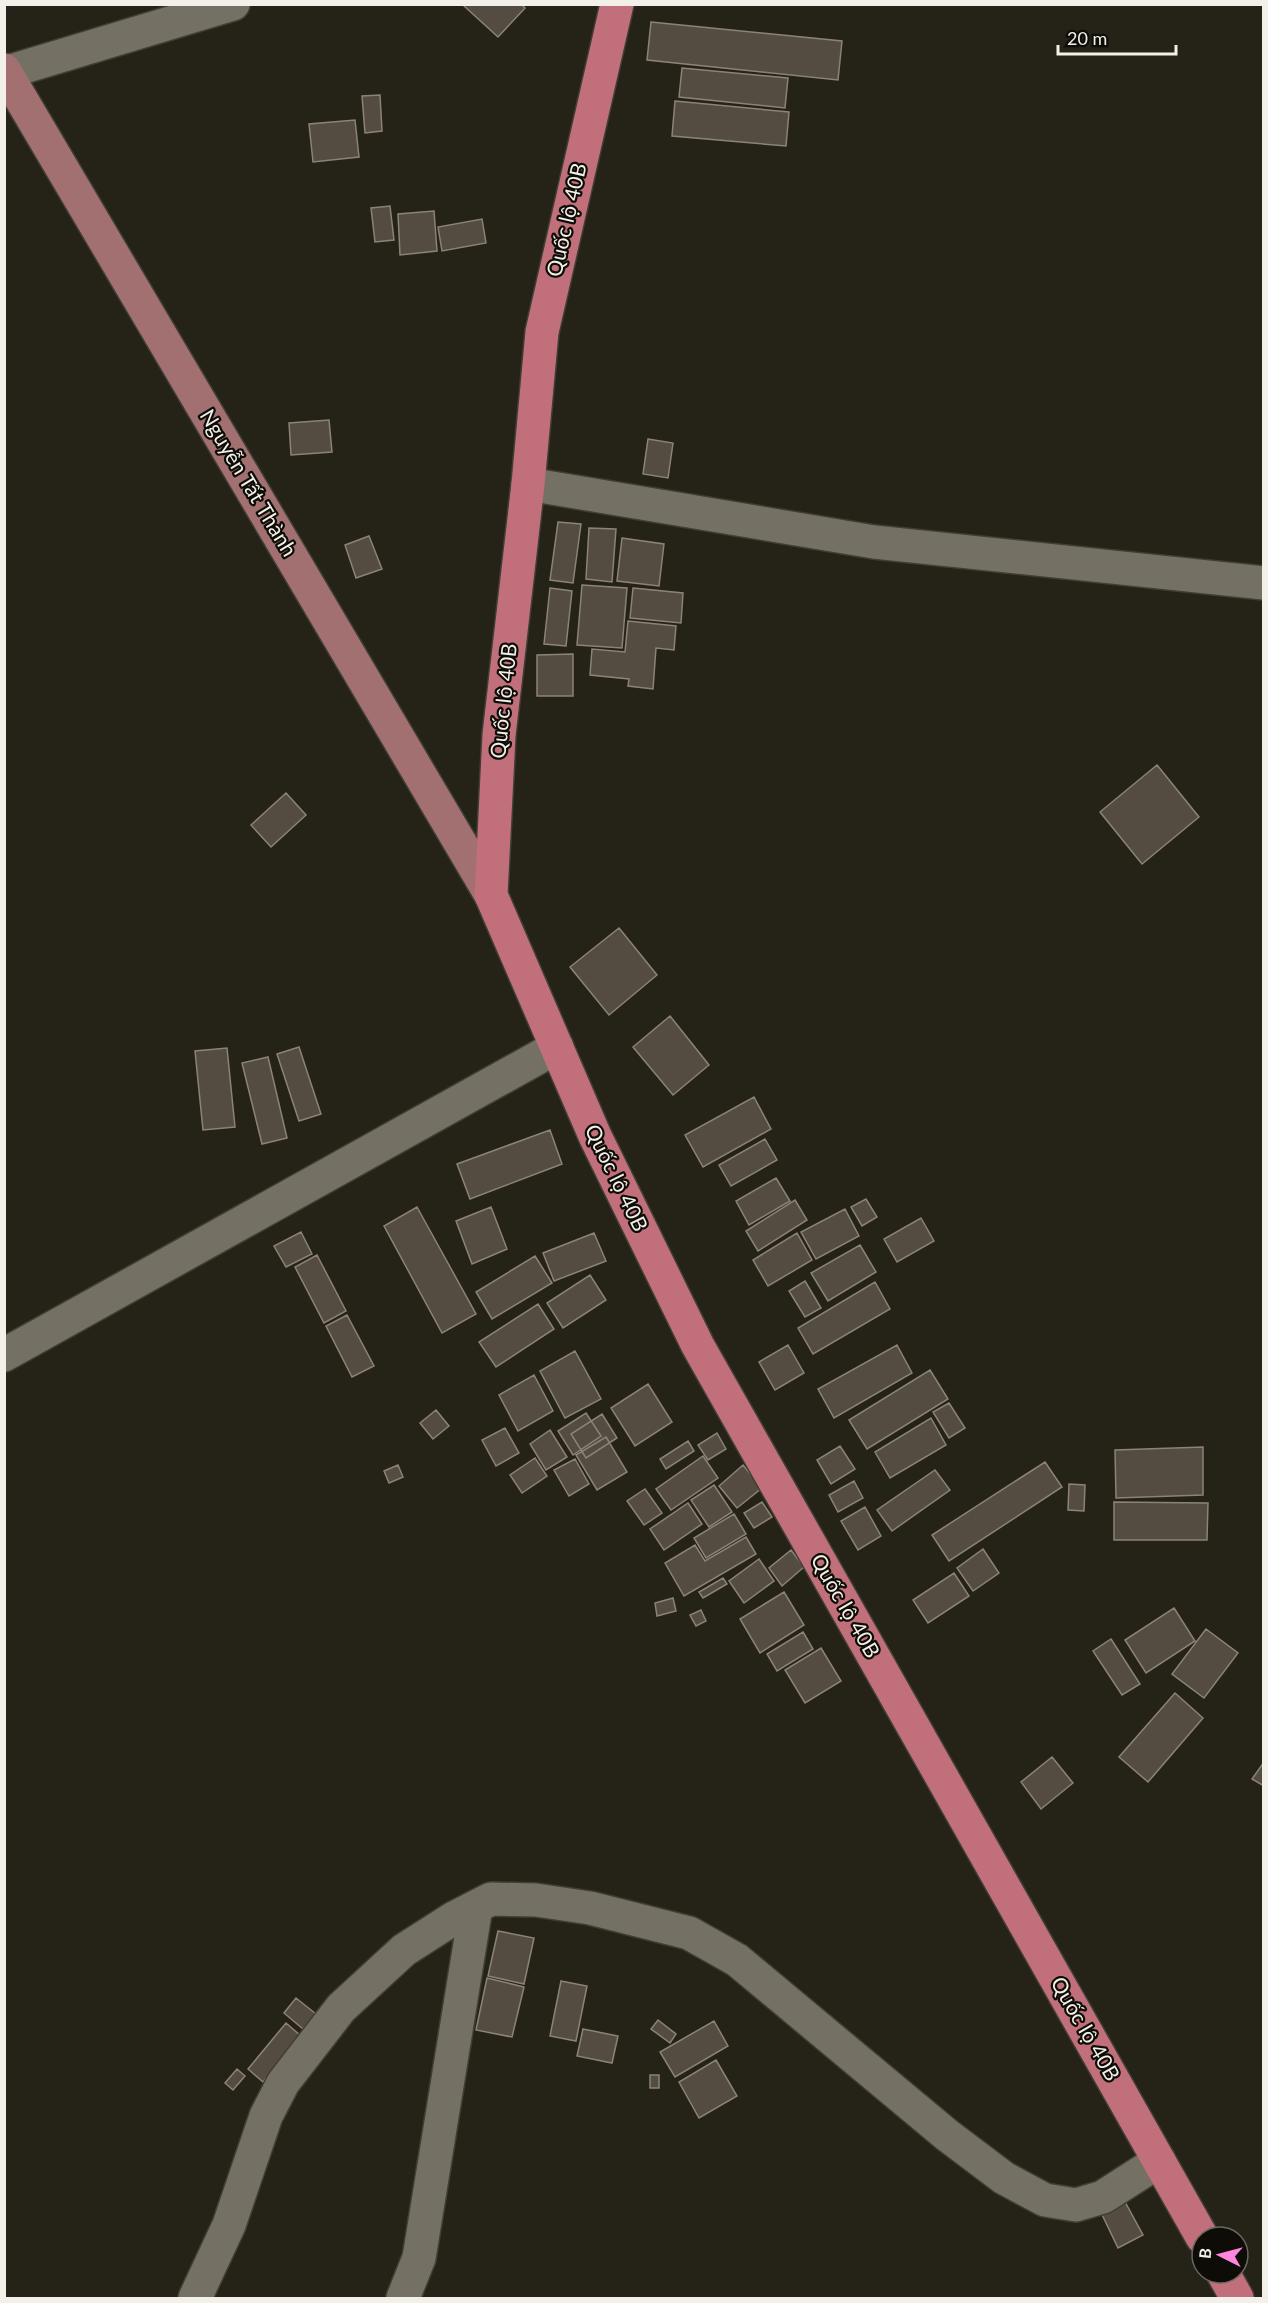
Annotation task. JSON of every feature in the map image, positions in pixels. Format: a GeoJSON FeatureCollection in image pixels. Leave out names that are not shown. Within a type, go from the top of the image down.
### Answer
{"type":"FeatureCollection","features":[{"type":"Feature","properties":{"kind":"highway","name":"Quốc lộ 40B"},"geometry":{"type":"LineString","coordinates":[[617,4],[542,332],[528,484],[499,735],[492,895],[595,1136],[698,1346],[1195,2225]]}},
{"type":"Feature","properties":{"kind":"main road","name":"Nguyễn Tất Thành"},"geometry":{"type":"LineString","coordinates":[[5,72],[492,895]]}},
{"type":"Feature","properties":{"kind":"street"},"geometry":{"type":"LineString","coordinates":[[5,72],[233,4]]}},
{"type":"Feature","properties":{"kind":"street"},"geometry":{"type":"LineString","coordinates":[[528,484],[874,543],[1263,583]]}},
{"type":"Feature","properties":{"kind":"street"},"geometry":{"type":"LineString","coordinates":[[4,1355],[557,1047]]}},
{"type":"Feature","properties":{"kind":"street"},"geometry":{"type":"LineString","coordinates":[[195,2298],[229,2225],[266,2116],[284,2083],[341,2008],[404,1950],[491,1899],[536,1900],[590,1908],[689,1933],[737,1960],[947,2134],[1004,2178],[1045,2200],[1076,2205],[1103,2197],[1159,2161]]}},
{"type":"Feature","properties":{"kind":"street"},"geometry":{"type":"LineString","coordinates":[[403,2298],[419,2258],[476,1907]]}},
{"type":"Feature","properties":{"kind":"building"},"geometry":{"type":"Polygon","coordinates":[[[521,4],[525,8],[498,37],[463,5],[521,4]]]}},
{"type":"Feature","properties":{"kind":"building"},"geometry":{"type":"Polygon","coordinates":[[[651,22],[842,41],[838,80],[647,60],[651,22]]]}},
{"type":"Feature","properties":{"kind":"building"},"geometry":{"type":"Polygon","coordinates":[[[682,68],[788,78],[785,108],[679,97],[682,68]]]}},
{"type":"Feature","properties":{"kind":"building"},"geometry":{"type":"Polygon","coordinates":[[[380,95],[382,131],[365,133],[362,96],[380,95]]]}},
{"type":"Feature","properties":{"kind":"building"},"geometry":{"type":"Polygon","coordinates":[[[675,101],[789,112],[786,146],[672,136],[675,101]]]}},
{"type":"Feature","properties":{"kind":"building"},"geometry":{"type":"Polygon","coordinates":[[[355,120],[359,157],[313,162],[309,124],[355,120]]]}},
{"type":"Feature","properties":{"kind":"building"},"geometry":{"type":"Polygon","coordinates":[[[390,206],[394,240],[375,242],[371,208],[390,206]]]}},
{"type":"Feature","properties":{"kind":"building"},"geometry":{"type":"Polygon","coordinates":[[[434,211],[437,251],[400,255],[398,214],[434,211]]]}},
{"type":"Feature","properties":{"kind":"building"},"geometry":{"type":"Polygon","coordinates":[[[482,219],[486,243],[442,251],[438,227],[482,219]]]}},
{"type":"Feature","properties":{"kind":"building"},"geometry":{"type":"Polygon","coordinates":[[[329,420],[332,452],[291,455],[289,423],[329,420]]]}},
{"type":"Feature","properties":{"kind":"building"},"geometry":{"type":"Polygon","coordinates":[[[648,439],[673,443],[668,478],[643,474],[648,439]]]}},
{"type":"Feature","properties":{"kind":"building"},"geometry":{"type":"Polygon","coordinates":[[[558,522],[581,524],[573,583],[550,580],[558,522]]]}},
{"type":"Feature","properties":{"kind":"building"},"geometry":{"type":"Polygon","coordinates":[[[589,528],[616,529],[612,582],[586,579],[589,528]]]}},
{"type":"Feature","properties":{"kind":"building"},"geometry":{"type":"Polygon","coordinates":[[[369,536],[382,569],[356,578],[345,545],[369,536]]]}},
{"type":"Feature","properties":{"kind":"building"},"geometry":{"type":"Polygon","coordinates":[[[622,538],[664,544],[659,586],[617,581],[622,538]]]}},
{"type":"Feature","properties":{"kind":"building"},"geometry":{"type":"Polygon","coordinates":[[[582,585],[627,588],[622,648],[577,645],[582,585]]]}},
{"type":"Feature","properties":{"kind":"building"},"geometry":{"type":"Polygon","coordinates":[[[550,588],[572,591],[566,646],[544,644],[550,588]]]}},
{"type":"Feature","properties":{"kind":"building"},"geometry":{"type":"Polygon","coordinates":[[[633,588],[683,593],[681,623],[630,618],[633,588]]]}},
{"type":"Feature","properties":{"kind":"building"},"geometry":{"type":"Polygon","coordinates":[[[628,621],[676,626],[674,650],[656,648],[653,689],[628,686],[629,679],[590,675],[592,649],[625,652],[628,621]]]}},
{"type":"Feature","properties":{"kind":"building"},"geometry":{"type":"Polygon","coordinates":[[[573,654],[573,696],[537,696],[537,655],[573,654]]]}},
{"type":"Feature","properties":{"kind":"building"},"geometry":{"type":"Polygon","coordinates":[[[1157,765],[1199,817],[1142,864],[1100,812],[1157,765]]]}},
{"type":"Feature","properties":{"kind":"building"},"geometry":{"type":"Polygon","coordinates":[[[286,793],[306,815],[271,847],[251,825],[286,793]]]}},
{"type":"Feature","properties":{"kind":"building"},"geometry":{"type":"Polygon","coordinates":[[[619,928],[657,975],[609,1015],[570,967],[619,928]]]}},
{"type":"Feature","properties":{"kind":"building"},"geometry":{"type":"Polygon","coordinates":[[[670,1016],[709,1065],[673,1095],[633,1047],[670,1016]]]}},
{"type":"Feature","properties":{"kind":"building"},"geometry":{"type":"Polygon","coordinates":[[[299,1047],[321,1114],[299,1121],[277,1054],[299,1047]]]}},
{"type":"Feature","properties":{"kind":"building"},"geometry":{"type":"Polygon","coordinates":[[[227,1048],[235,1127],[203,1130],[195,1051],[227,1048]]]}},
{"type":"Feature","properties":{"kind":"building"},"geometry":{"type":"Polygon","coordinates":[[[268,1057],[287,1138],[262,1144],[242,1063],[268,1057]]]}},
{"type":"Feature","properties":{"kind":"building"},"geometry":{"type":"Polygon","coordinates":[[[754,1097],[771,1129],[703,1167],[685,1135],[754,1097]]]}},
{"type":"Feature","properties":{"kind":"building"},"geometry":{"type":"Polygon","coordinates":[[[550,1130],[562,1164],[470,1199],[457,1164],[550,1130]]]}},
{"type":"Feature","properties":{"kind":"building"},"geometry":{"type":"Polygon","coordinates":[[[765,1139],[777,1160],[731,1186],[719,1165],[765,1139]]]}},
{"type":"Feature","properties":{"kind":"building"},"geometry":{"type":"Polygon","coordinates":[[[776,1178],[790,1201],[749,1225],[736,1201],[776,1178]]]}},
{"type":"Feature","properties":{"kind":"building"},"geometry":{"type":"Polygon","coordinates":[[[866,1199],[877,1217],[862,1226],[851,1207],[866,1199]]]}},
{"type":"Feature","properties":{"kind":"building"},"geometry":{"type":"Polygon","coordinates":[[[795,1200],[807,1220],[758,1251],[746,1231],[795,1200]]]}},
{"type":"Feature","properties":{"kind":"building"},"geometry":{"type":"Polygon","coordinates":[[[417,1207],[476,1314],[442,1333],[384,1226],[417,1207]]]}},
{"type":"Feature","properties":{"kind":"building"},"geometry":{"type":"Polygon","coordinates":[[[491,1207],[507,1249],[472,1264],[456,1221],[491,1207]]]}},
{"type":"Feature","properties":{"kind":"building"},"geometry":{"type":"Polygon","coordinates":[[[845,1209],[859,1236],[816,1259],[801,1232],[845,1209]]]}},
{"type":"Feature","properties":{"kind":"building"},"geometry":{"type":"Polygon","coordinates":[[[921,1218],[934,1241],[897,1262],[884,1239],[921,1218]]]}},
{"type":"Feature","properties":{"kind":"building"},"geometry":{"type":"Polygon","coordinates":[[[301,1232],[312,1254],[286,1267],[274,1246],[301,1232]]]}},
{"type":"Feature","properties":{"kind":"building"},"geometry":{"type":"Polygon","coordinates":[[[594,1233],[606,1261],[554,1281],[543,1253],[594,1233]]]}},
{"type":"Feature","properties":{"kind":"building"},"geometry":{"type":"Polygon","coordinates":[[[797,1233],[812,1260],[768,1286],[753,1260],[797,1233]]]}},
{"type":"Feature","properties":{"kind":"building"},"geometry":{"type":"Polygon","coordinates":[[[860,1245],[876,1272],[828,1301],[811,1273],[860,1245]]]}},
{"type":"Feature","properties":{"kind":"building"},"geometry":{"type":"Polygon","coordinates":[[[317,1255],[346,1311],[324,1323],[295,1267],[317,1255]]]}},
{"type":"Feature","properties":{"kind":"building"},"geometry":{"type":"Polygon","coordinates":[[[535,1256],[552,1283],[492,1319],[476,1292],[535,1256]]]}},
{"type":"Feature","properties":{"kind":"building"},"geometry":{"type":"Polygon","coordinates":[[[590,1275],[606,1300],[563,1328],[547,1303],[590,1275]]]}},
{"type":"Feature","properties":{"kind":"building"},"geometry":{"type":"Polygon","coordinates":[[[805,1281],[821,1308],[805,1317],[789,1291],[805,1281]]]}},
{"type":"Feature","properties":{"kind":"building"},"geometry":{"type":"Polygon","coordinates":[[[875,1282],[890,1309],[813,1354],[798,1328],[875,1282]]]}},
{"type":"Feature","properties":{"kind":"building"},"geometry":{"type":"Polygon","coordinates":[[[538,1304],[554,1329],[496,1367],[479,1342],[538,1304]]]}},
{"type":"Feature","properties":{"kind":"building"},"geometry":{"type":"Polygon","coordinates":[[[347,1315],[374,1366],[352,1377],[326,1326],[347,1315]]]}},
{"type":"Feature","properties":{"kind":"building"},"geometry":{"type":"Polygon","coordinates":[[[788,1345],[804,1373],[775,1390],[759,1362],[788,1345]]]}},
{"type":"Feature","properties":{"kind":"building"},"geometry":{"type":"Polygon","coordinates":[[[897,1345],[912,1373],[834,1418],[818,1389],[897,1345]]]}},
{"type":"Feature","properties":{"kind":"building"},"geometry":{"type":"Polygon","coordinates":[[[575,1351],[601,1399],[565,1418],[540,1371],[575,1351]]]}},
{"type":"Feature","properties":{"kind":"building"},"geometry":{"type":"Polygon","coordinates":[[[930,1370],[948,1399],[867,1449],[849,1420],[930,1370]]]}},
{"type":"Feature","properties":{"kind":"building"},"geometry":{"type":"Polygon","coordinates":[[[534,1375],[553,1411],[518,1431],[499,1395],[534,1375]]]}},
{"type":"Feature","properties":{"kind":"building"},"geometry":{"type":"Polygon","coordinates":[[[648,1384],[672,1422],[635,1446],[611,1408],[648,1384]]]}},
{"type":"Feature","properties":{"kind":"building"},"geometry":{"type":"Polygon","coordinates":[[[949,1403],[965,1428],[949,1438],[933,1412],[949,1403]]]}},
{"type":"Feature","properties":{"kind":"building"},"geometry":{"type":"Polygon","coordinates":[[[436,1410],[449,1426],[433,1439],[420,1423],[436,1410]]]}},
{"type":"Feature","properties":{"kind":"building"},"geometry":{"type":"Polygon","coordinates":[[[586,1413],[601,1436],[573,1455],[558,1431],[586,1413]]]}},
{"type":"Feature","properties":{"kind":"building"},"geometry":{"type":"Polygon","coordinates":[[[602,1414],[617,1438],[586,1458],[571,1434],[602,1414]]]}},
{"type":"Feature","properties":{"kind":"building"},"geometry":{"type":"Polygon","coordinates":[[[931,1418],[946,1445],[890,1478],[875,1452],[931,1418]]]}},
{"type":"Feature","properties":{"kind":"building"},"geometry":{"type":"Polygon","coordinates":[[[505,1428],[519,1453],[496,1466],[482,1440],[505,1428]]]}},
{"type":"Feature","properties":{"kind":"building"},"geometry":{"type":"Polygon","coordinates":[[[550,1430],[567,1457],[546,1470],[530,1444],[550,1430]]]}},
{"type":"Feature","properties":{"kind":"building"},"geometry":{"type":"Polygon","coordinates":[[[717,1433],[726,1449],[708,1460],[698,1445],[717,1433]]]}},
{"type":"Feature","properties":{"kind":"building"},"geometry":{"type":"Polygon","coordinates":[[[606,1437],[627,1472],[597,1490],[576,1455],[606,1437]]]}},
{"type":"Feature","properties":{"kind":"building"},"geometry":{"type":"Polygon","coordinates":[[[688,1441],[694,1451],[666,1469],[660,1459],[688,1441]]]}},
{"type":"Feature","properties":{"kind":"building"},"geometry":{"type":"Polygon","coordinates":[[[840,1446],[855,1469],[831,1484],[817,1460],[840,1446]]]}},
{"type":"Feature","properties":{"kind":"building"},"geometry":{"type":"Polygon","coordinates":[[[1203,1447],[1203,1495],[1116,1498],[1115,1450],[1203,1447]]]}},
{"type":"Feature","properties":{"kind":"building"},"geometry":{"type":"Polygon","coordinates":[[[703,1456],[718,1478],[671,1510],[656,1489],[703,1456]]]}},
{"type":"Feature","properties":{"kind":"building"},"geometry":{"type":"Polygon","coordinates":[[[535,1458],[547,1476],[522,1493],[510,1475],[535,1458]]]}},
{"type":"Feature","properties":{"kind":"building"},"geometry":{"type":"Polygon","coordinates":[[[575,1459],[589,1484],[569,1496],[554,1470],[575,1459]]]}},
{"type":"Feature","properties":{"kind":"building"},"geometry":{"type":"Polygon","coordinates":[[[1045,1462],[1062,1487],[949,1561],[932,1535],[1045,1462]]]}},
{"type":"Feature","properties":{"kind":"building"},"geometry":{"type":"Polygon","coordinates":[[[398,1465],[403,1477],[389,1483],[384,1471],[398,1465]]]}},
{"type":"Feature","properties":{"kind":"building"},"geometry":{"type":"Polygon","coordinates":[[[743,1465],[762,1488],[737,1508],[719,1486],[743,1465]]]}},
{"type":"Feature","properties":{"kind":"building"},"geometry":{"type":"Polygon","coordinates":[[[935,1470],[950,1490],[892,1531],[877,1510],[935,1470]]]}},
{"type":"Feature","properties":{"kind":"building"},"geometry":{"type":"Polygon","coordinates":[[[854,1481],[863,1498],[838,1512],[829,1495],[854,1481]]]}},
{"type":"Feature","properties":{"kind":"building"},"geometry":{"type":"Polygon","coordinates":[[[1069,1484],[1085,1485],[1084,1511],[1068,1510],[1069,1484]]]}},
{"type":"Feature","properties":{"kind":"building"},"geometry":{"type":"Polygon","coordinates":[[[714,1485],[732,1512],[709,1527],[691,1500],[714,1485]]]}},
{"type":"Feature","properties":{"kind":"building"},"geometry":{"type":"Polygon","coordinates":[[[645,1489],[662,1513],[644,1525],[627,1501],[645,1489]]]}},
{"type":"Feature","properties":{"kind":"building"},"geometry":{"type":"Polygon","coordinates":[[[762,1502],[772,1517],[754,1528],[744,1513],[762,1502]]]}},
{"type":"Feature","properties":{"kind":"building"},"geometry":{"type":"Polygon","coordinates":[[[1114,1502],[1208,1503],[1207,1540],[1114,1540],[1114,1502]]]}},
{"type":"Feature","properties":{"kind":"building"},"geometry":{"type":"Polygon","coordinates":[[[688,1503],[702,1524],[664,1550],[650,1529],[688,1503]]]}},
{"type":"Feature","properties":{"kind":"building"},"geometry":{"type":"Polygon","coordinates":[[[865,1507],[881,1536],[858,1550],[841,1521],[865,1507]]]}},
{"type":"Feature","properties":{"kind":"building"},"geometry":{"type":"Polygon","coordinates":[[[734,1514],[746,1534],[706,1558],[694,1538],[734,1514]]]}},
{"type":"Feature","properties":{"kind":"building"},"geometry":{"type":"Polygon","coordinates":[[[746,1537],[756,1554],[684,1596],[665,1563],[695,1545],[705,1561],[746,1537]]]}},
{"type":"Feature","properties":{"kind":"building"},"geometry":{"type":"Polygon","coordinates":[[[983,1549],[999,1573],[973,1591],[957,1568],[983,1549]]]}},
{"type":"Feature","properties":{"kind":"building"},"geometry":{"type":"Polygon","coordinates":[[[791,1550],[804,1567],[782,1586],[769,1568],[791,1550]]]}},
{"type":"Feature","properties":{"kind":"building"},"geometry":{"type":"Polygon","coordinates":[[[759,1559],[774,1581],[744,1603],[729,1581],[759,1559]]]}},
{"type":"Feature","properties":{"kind":"building"},"geometry":{"type":"Polygon","coordinates":[[[954,1573],[969,1596],[928,1623],[913,1600],[954,1573]]]}},
{"type":"Feature","properties":{"kind":"building"},"geometry":{"type":"Polygon","coordinates":[[[723,1578],[727,1584],[703,1598],[699,1592],[723,1578]]]}},
{"type":"Feature","properties":{"kind":"building"},"geometry":{"type":"Polygon","coordinates":[[[784,1592],[804,1625],[760,1653],[740,1619],[784,1592]]]}},
{"type":"Feature","properties":{"kind":"building"},"geometry":{"type":"Polygon","coordinates":[[[673,1598],[676,1611],[657,1616],[655,1603],[673,1598]]]}},
{"type":"Feature","properties":{"kind":"building"},"geometry":{"type":"Polygon","coordinates":[[[1174,1608],[1195,1641],[1146,1673],[1125,1640],[1174,1608]]]}},
{"type":"Feature","properties":{"kind":"building"},"geometry":{"type":"Polygon","coordinates":[[[701,1610],[706,1621],[696,1626],[690,1615],[701,1610]]]}},
{"type":"Feature","properties":{"kind":"building"},"geometry":{"type":"Polygon","coordinates":[[[1206,1629],[1238,1653],[1204,1698],[1172,1674],[1206,1629]]]}},
{"type":"Feature","properties":{"kind":"building"},"geometry":{"type":"Polygon","coordinates":[[[803,1632],[813,1649],[777,1671],[767,1654],[803,1632]]]}},
{"type":"Feature","properties":{"kind":"building"},"geometry":{"type":"Polygon","coordinates":[[[1111,1639],[1140,1684],[1122,1695],[1093,1651],[1111,1639]]]}},
{"type":"Feature","properties":{"kind":"building"},"geometry":{"type":"Polygon","coordinates":[[[821,1648],[841,1681],[805,1703],[785,1670],[821,1648]]]}},
{"type":"Feature","properties":{"kind":"building"},"geometry":{"type":"Polygon","coordinates":[[[1175,1693],[1203,1718],[1148,1782],[1119,1757],[1175,1693]]]}},
{"type":"Feature","properties":{"kind":"building"},"geometry":{"type":"Polygon","coordinates":[[[1052,1757],[1073,1783],[1041,1809],[1021,1782],[1052,1757]]]}},
{"type":"Feature","properties":{"kind":"building"},"geometry":{"type":"Polygon","coordinates":[[[1264,1762],[1264,1786],[1252,1779],[1264,1762]]]}},
{"type":"Feature","properties":{"kind":"building"},"geometry":{"type":"Polygon","coordinates":[[[498,1931],[534,1938],[524,1984],[488,1976],[498,1931]]]}},
{"type":"Feature","properties":{"kind":"building"},"geometry":{"type":"Polygon","coordinates":[[[487,1978],[524,1987],[512,2037],[476,2030],[487,1978]]]}},
{"type":"Feature","properties":{"kind":"building"},"geometry":{"type":"Polygon","coordinates":[[[561,1981],[587,1986],[576,2041],[550,2036],[561,1981]]]}},
{"type":"Feature","properties":{"kind":"building"},"geometry":{"type":"Polygon","coordinates":[[[296,1998],[316,2014],[303,2029],[284,2013],[296,1998]]]}},
{"type":"Feature","properties":{"kind":"building"},"geometry":{"type":"Polygon","coordinates":[[[658,2020],[676,2034],[670,2043],[651,2029],[658,2020]]]}},
{"type":"Feature","properties":{"kind":"building"},"geometry":{"type":"Polygon","coordinates":[[[714,2021],[728,2046],[675,2077],[660,2052],[714,2021]]]}},
{"type":"Feature","properties":{"kind":"building"},"geometry":{"type":"Polygon","coordinates":[[[286,2023],[301,2036],[263,2082],[248,2069],[286,2023]]]}},
{"type":"Feature","properties":{"kind":"building"},"geometry":{"type":"Polygon","coordinates":[[[583,2029],[618,2036],[612,2063],[577,2056],[583,2029]]]}},
{"type":"Feature","properties":{"kind":"building"},"geometry":{"type":"Polygon","coordinates":[[[716,2060],[737,2096],[699,2118],[679,2082],[716,2060]]]}},
{"type":"Feature","properties":{"kind":"building"},"geometry":{"type":"Polygon","coordinates":[[[237,2069],[245,2076],[233,2090],[225,2083],[237,2069]]]}},
{"type":"Feature","properties":{"kind":"building"},"geometry":{"type":"Polygon","coordinates":[[[650,2075],[659,2075],[659,2088],[650,2088],[650,2075]]]}},
{"type":"Feature","properties":{"kind":"building"},"geometry":{"type":"Polygon","coordinates":[[[1117,2187],[1143,2235],[1118,2248],[1096,2202],[1117,2187]]]}}]}
